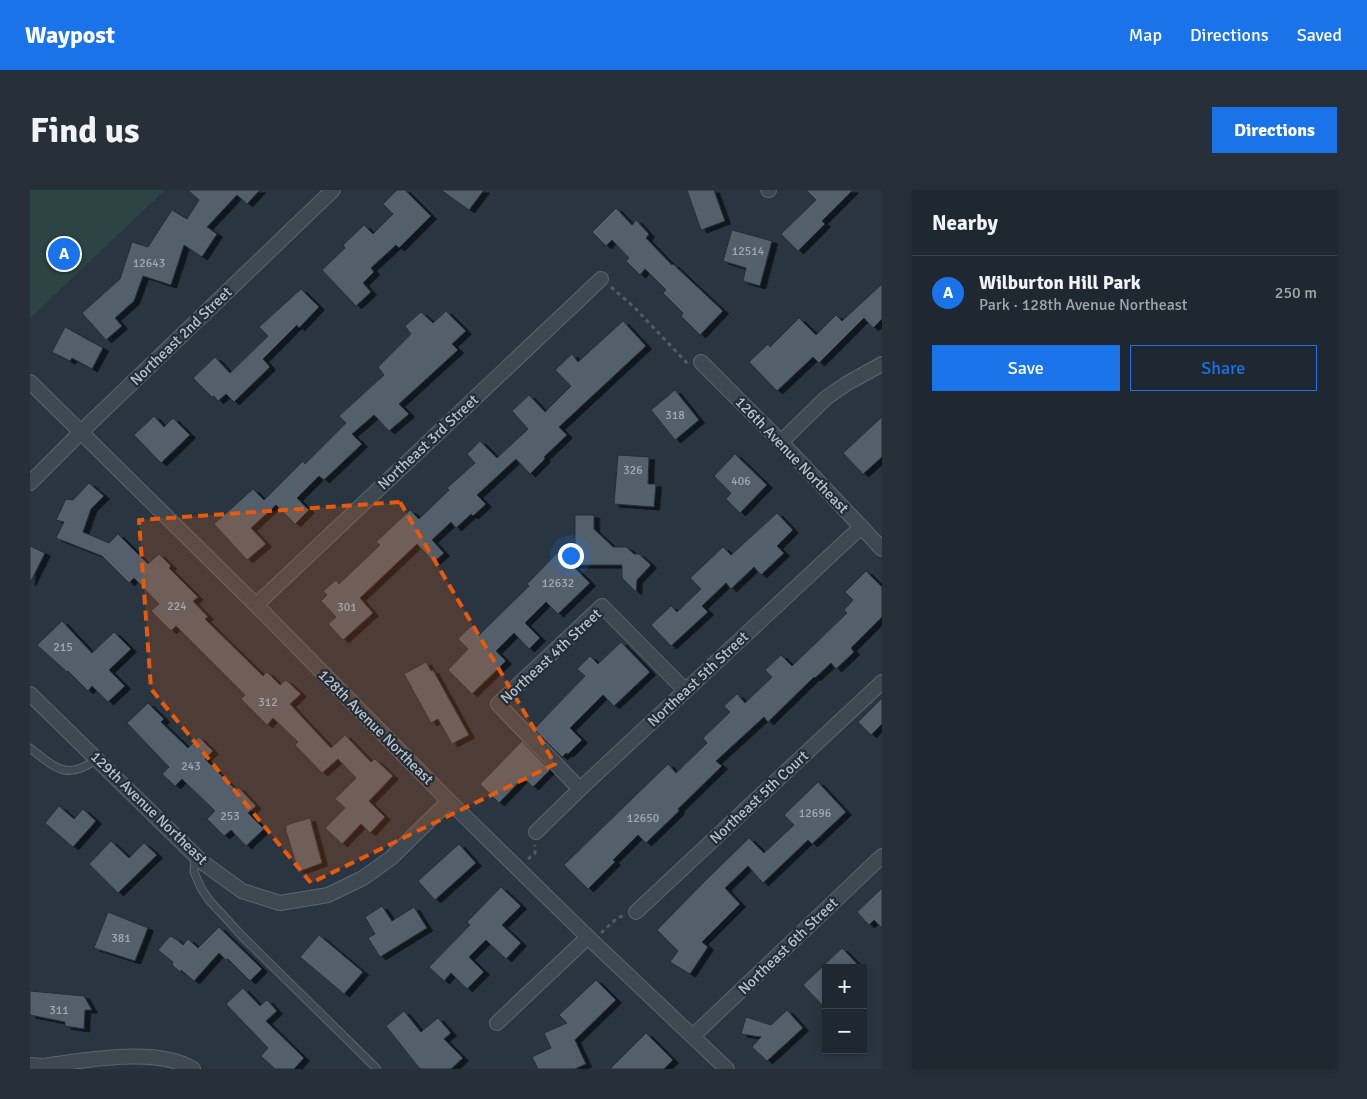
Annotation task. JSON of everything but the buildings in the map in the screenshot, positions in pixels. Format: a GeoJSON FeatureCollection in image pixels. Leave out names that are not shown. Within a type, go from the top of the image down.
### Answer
{"type":"FeatureCollection","features":[{"type":"Feature","properties":{"kind":"street","name":"Northeast 2nd Street"},"geometry":{"type":"LineString","coordinates":[[30,483],[333,190]]}},
{"type":"Feature","properties":{"kind":"street","name":"Northeast 3rd Street"},"geometry":{"type":"LineString","coordinates":[[256,606],[601,279]]}},
{"type":"Feature","properties":{"kind":"street","name":"126th Avenue Northeast"},"geometry":{"type":"LineString","coordinates":[[701,362],[781,442],[882,549]]}},
{"type":"Feature","properties":{"kind":"street"},"geometry":{"type":"LineString","coordinates":[[781,442],[826,398],[846,384],[882,364]]}},
{"type":"Feature","properties":{"kind":"street","name":"128th Avenue Northeast"},"geometry":{"type":"LineString","coordinates":[[30,382],[449,801],[518,869],[594,935],[726,1069]]}},
{"type":"Feature","properties":{"kind":"street","name":"Northeast 5th Street"},"geometry":{"type":"LineString","coordinates":[[536,832],[861,527]]}},
{"type":"Feature","properties":{"kind":"street","name":"Northeast 4th Street"},"geometry":{"type":"LineString","coordinates":[[580,789],[498,704],[602,606],[686,690]]}},
{"type":"Feature","properties":{"kind":"street","name":"Northeast 5th Court"},"geometry":{"type":"LineString","coordinates":[[636,912],[882,682]]}},
{"type":"Feature","properties":{"kind":"street","name":"129th Avenue Northeast"},"geometry":{"type":"LineString","coordinates":[[30,694],[195,855],[242,891],[280,903],[328,895],[363,878],[391,858],[449,801]]}},
{"type":"Feature","properties":{"kind":"street","name":"Northeast 6th Street"},"geometry":{"type":"LineString","coordinates":[[694,1036],[882,856]]}},
{"type":"Feature","properties":{"kind":"street"},"geometry":{"type":"LineString","coordinates":[[497,1023],[594,935]]}},
{"type":"Feature","properties":{"kind":"street"},"geometry":{"type":"LineString","coordinates":[[38,1066],[119,1057],[147,1057],[168,1061],[192,1069]]}},
{"type":"Feature","properties":{"kind":"lane"},"geometry":{"type":"LineString","coordinates":[[30,748],[55,766],[66,771],[86,767],[97,759]]}},
{"type":"Feature","properties":{"kind":"lane"},"geometry":{"type":"LineString","coordinates":[[195,855],[194,872],[209,900],[249,944],[377,1069]]}},
{"type":"Feature","properties":{"kind":"path"},"geometry":{"type":"LineString","coordinates":[[601,279],[634,307],[693,369],[701,362]]}},
{"type":"Feature","properties":{"kind":"path"},"geometry":{"type":"LineString","coordinates":[[518,869],[535,853],[536,832]]}},
{"type":"Feature","properties":{"kind":"path"},"geometry":{"type":"LineString","coordinates":[[594,935],[618,917],[636,912]]}},
{"type":"Feature","properties":{"kind":"highlighted area"},"geometry":{"type":"Polygon","coordinates":[[[400,502],[555,764],[311,883],[151,689],[139,520],[400,502]]]}},
{"type":"Feature","properties":{"kind":"green space"},"geometry":{"type":"Polygon","coordinates":[[[30,190],[165,190],[30,318],[30,190]]]}},
{"type":"Feature","properties":{"kind":"place","name":"Wilburton Hill Park"},"geometry":{"type":"Point","coordinates":[64,254]}}]}
